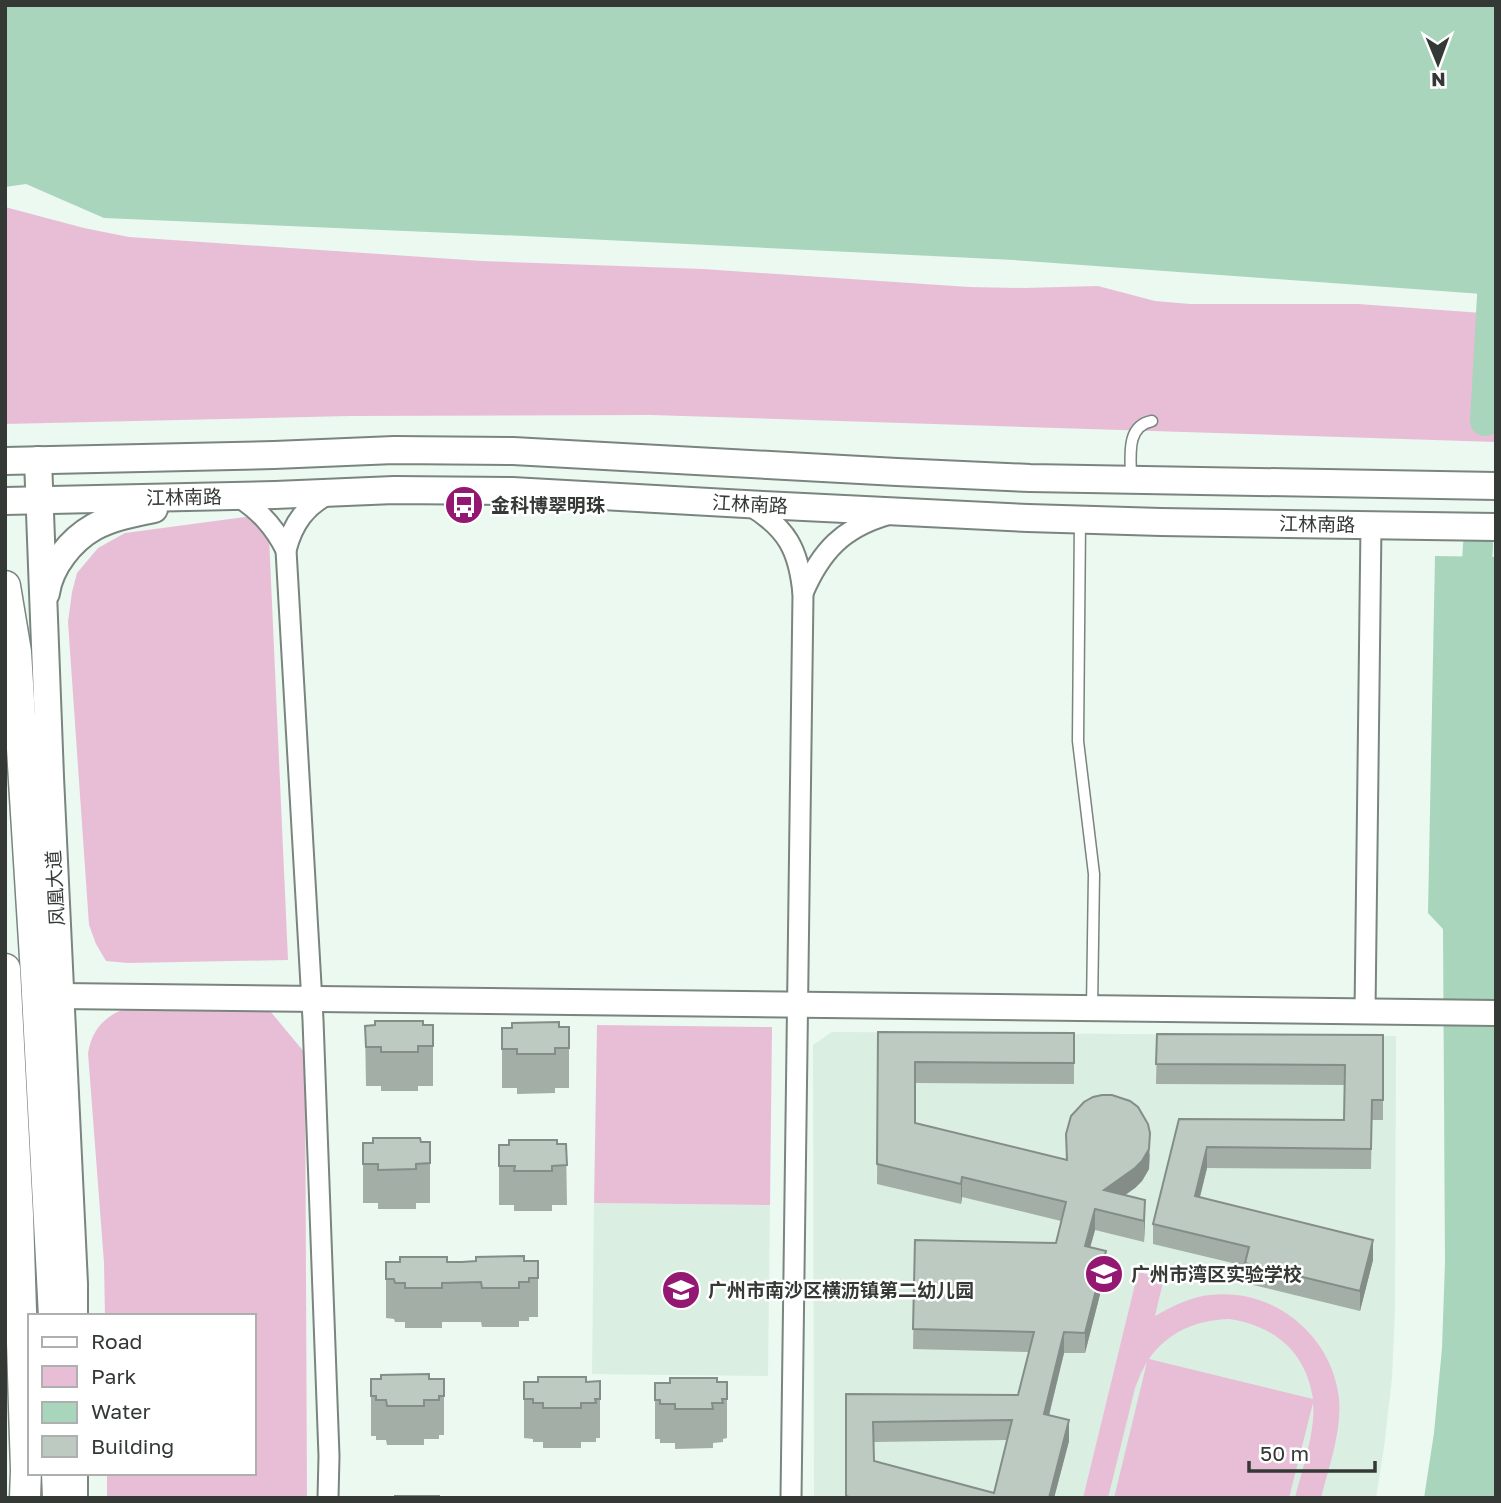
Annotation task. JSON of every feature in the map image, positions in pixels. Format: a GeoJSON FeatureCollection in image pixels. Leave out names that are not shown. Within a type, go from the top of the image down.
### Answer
{"type":"FeatureCollection","features":[{"type":"Feature","properties":{"kind":"main road","name":"江林南路"},"geometry":{"type":"LineString","coordinates":[[5,460],[394,450],[513,451],[1030,478],[1496,486]]}},
{"type":"Feature","properties":{"kind":"main road","name":"凤凰大道"},"geometry":{"type":"LineString","coordinates":[[38,460],[74,1314]]}},
{"type":"Feature","properties":{"kind":"main road","name":"江林南路"},"geometry":{"type":"LineString","coordinates":[[5,501],[394,491],[512,491],[1080,520],[1496,527]]}},
{"type":"Feature","properties":{"kind":"main road"},"geometry":{"type":"LineString","coordinates":[[44,612],[47,587],[57,564],[72,544],[94,527],[120,516],[204,497]]}},
{"type":"Feature","properties":{"kind":"main road"},"geometry":{"type":"LineString","coordinates":[[5,586],[16,652],[54,1314]]}},
{"type":"Feature","properties":{"kind":"main road"},"geometry":{"type":"LineString","coordinates":[[5,969],[18,1216],[25,1498]]}},
{"type":"Feature","properties":{"kind":"main road"},"geometry":{"type":"LineString","coordinates":[[57,1475],[58,1498]]}},
{"type":"Feature","properties":{"kind":"main road"},"geometry":{"type":"LineString","coordinates":[[74,1475],[74,1498]]}},
{"type":"Feature","properties":{"kind":"street"},"geometry":{"type":"LineString","coordinates":[[328,1498],[328,1429],[312,999],[286,550],[296,521],[306,509],[332,493]]}},
{"type":"Feature","properties":{"kind":"street"},"geometry":{"type":"LineString","coordinates":[[237,496],[266,518],[278,533],[286,550]]}},
{"type":"Feature","properties":{"kind":"street"},"geometry":{"type":"LineString","coordinates":[[747,504],[766,516],[788,541],[801,572],[803,594],[791,1498]]}},
{"type":"Feature","properties":{"kind":"street"},"geometry":{"type":"LineString","coordinates":[[803,594],[813,570],[828,549],[848,532],[871,520],[896,512]]}},
{"type":"Feature","properties":{"kind":"street"},"geometry":{"type":"LineString","coordinates":[[1365,1012],[1371,525]]}},
{"type":"Feature","properties":{"kind":"street"},"geometry":{"type":"LineString","coordinates":[[60,996],[1496,1013]]}},
{"type":"Feature","properties":{"kind":"lane"},"geometry":{"type":"LineString","coordinates":[[1131,479],[1132,437],[1136,429],[1152,421]]}},
{"type":"Feature","properties":{"kind":"lane"},"geometry":{"type":"LineString","coordinates":[[1080,520],[1077,741],[1094,874],[1092,1009]]}},
{"type":"Feature","properties":{"kind":"shaded area","name":"广州市湾区实验学校"},"geometry":{"type":"Polygon","coordinates":[[[832,1032],[1396,1036],[1395,1309],[1392,1378],[1376,1498],[814,1498],[813,1045],[832,1032]]]}},
{"type":"Feature","properties":{"kind":"shaded area","name":"广州市南沙区横沥镇第二幼儿园"},"geometry":{"type":"Polygon","coordinates":[[[594,1203],[770,1205],[768,1376],[592,1374],[594,1203]]]}},
{"type":"Feature","properties":{"kind":"green space"},"geometry":{"type":"Polygon","coordinates":[[[5,207],[129,237],[482,261],[703,269],[969,287],[1098,286],[1155,301],[1190,304],[1358,304],[1496,314],[1496,442],[651,415],[350,416],[5,424],[5,207]]]}},
{"type":"Feature","properties":{"kind":"green space"},"geometry":{"type":"Polygon","coordinates":[[[268,514],[288,960],[128,963],[106,961],[89,925],[68,622],[77,573],[98,548],[125,533],[268,514]]]}},
{"type":"Feature","properties":{"kind":"green space"},"geometry":{"type":"Polygon","coordinates":[[[129,1008],[270,1011],[305,1053],[307,1498],[107,1498],[107,1475],[256,1475],[256,1314],[105,1314],[104,1263],[88,1053],[101,1024],[129,1008]]]}},
{"type":"Feature","properties":{"kind":"green space"},"geometry":{"type":"Polygon","coordinates":[[[597,1025],[772,1027],[770,1205],[594,1203],[597,1025]]]}},
{"type":"Feature","properties":{"kind":"green space"},"geometry":{"type":"Polygon","coordinates":[[[1138,1272],[1164,1278],[1155,1316],[1182,1302],[1203,1296],[1233,1295],[1256,1299],[1277,1307],[1296,1320],[1325,1354],[1334,1375],[1339,1398],[1339,1423],[1321,1498],[1295,1498],[1310,1438],[1313,1403],[1289,1498],[1114,1498],[1147,1362],[1135,1388],[1108,1498],[1083,1498],[1138,1272]],[[1229,1319],[1194,1325],[1165,1341],[1149,1359],[1313,1399],[1303,1368],[1286,1344],[1261,1328],[1229,1319]]]}},
{"type":"Feature","properties":{"kind":"water"},"geometry":{"type":"Polygon","coordinates":[[[5,5],[1496,5],[1496,295],[1014,260],[104,218],[26,184],[5,187],[5,5]]]}},
{"type":"Feature","properties":{"kind":"water"},"geometry":{"type":"Polygon","coordinates":[[[1435,556],[1496,557],[1496,1498],[1424,1498],[1434,1433],[1442,1348],[1445,1263],[1443,929],[1428,913],[1435,556]]]}},
{"type":"Feature","properties":{"kind":"building"},"geometry":{"type":"Polygon","coordinates":[[[375,1021],[423,1021],[423,1025],[433,1025],[433,1046],[418,1046],[418,1052],[381,1052],[381,1047],[366,1047],[365,1026],[375,1025],[375,1021]]]}},
{"type":"Feature","properties":{"kind":"building"},"geometry":{"type":"Polygon","coordinates":[[[559,1022],[559,1027],[569,1027],[569,1048],[555,1048],[555,1054],[517,1054],[517,1049],[502,1049],[502,1028],[512,1028],[512,1023],[559,1022]]]}},
{"type":"Feature","properties":{"kind":"building"},"geometry":{"type":"Polygon","coordinates":[[[878,1032],[1074,1033],[1074,1063],[915,1062],[915,1123],[1067,1160],[1066,1134],[1071,1116],[1093,1097],[1112,1095],[1130,1101],[1138,1107],[1148,1124],[1149,1149],[1142,1161],[1104,1190],[1145,1200],[1144,1221],[1095,1209],[1085,1246],[1106,1251],[1085,1333],[1064,1332],[1044,1414],[1069,1420],[1049,1498],[846,1496],[846,1394],[1018,1395],[1034,1332],[913,1329],[915,1240],[1056,1243],[1066,1202],[962,1177],[961,1184],[877,1164],[878,1032]],[[1012,1420],[873,1422],[874,1461],[994,1493],[1012,1420]]]}},
{"type":"Feature","properties":{"kind":"building"},"geometry":{"type":"Polygon","coordinates":[[[1157,1034],[1383,1035],[1383,1100],[1372,1100],[1371,1149],[1207,1147],[1195,1196],[1373,1240],[1360,1291],[1245,1263],[1249,1247],[1153,1224],[1179,1119],[1344,1120],[1345,1065],[1156,1064],[1157,1034]]]}},
{"type":"Feature","properties":{"kind":"building"},"geometry":{"type":"Polygon","coordinates":[[[373,1138],[420,1138],[421,1142],[430,1142],[430,1163],[416,1164],[416,1169],[378,1170],[378,1164],[363,1164],[363,1143],[373,1143],[373,1138]]]}},
{"type":"Feature","properties":{"kind":"building"},"geometry":{"type":"Polygon","coordinates":[[[509,1140],[557,1140],[557,1144],[566,1144],[567,1165],[552,1166],[552,1171],[514,1171],[515,1166],[499,1166],[499,1145],[509,1145],[509,1140]]]}},
{"type":"Feature","properties":{"kind":"building"},"geometry":{"type":"Polygon","coordinates":[[[524,1256],[524,1261],[538,1261],[538,1278],[519,1282],[519,1288],[482,1288],[481,1282],[442,1283],[442,1288],[405,1288],[405,1283],[386,1279],[386,1262],[400,1262],[400,1257],[447,1257],[447,1262],[462,1262],[476,1261],[476,1257],[524,1256]]]}},
{"type":"Feature","properties":{"kind":"building"},"geometry":{"type":"Polygon","coordinates":[[[429,1374],[429,1379],[444,1379],[444,1396],[439,1396],[439,1400],[424,1400],[424,1406],[387,1406],[386,1400],[376,1400],[376,1396],[371,1396],[371,1379],[381,1379],[381,1375],[429,1374]]]}},
{"type":"Feature","properties":{"kind":"building"},"geometry":{"type":"Polygon","coordinates":[[[538,1377],[586,1377],[586,1382],[600,1381],[600,1399],[595,1399],[596,1403],[581,1403],[581,1408],[543,1408],[543,1403],[524,1399],[524,1382],[538,1382],[538,1377]]]}},
{"type":"Feature","properties":{"kind":"building"},"geometry":{"type":"Polygon","coordinates":[[[670,1378],[717,1378],[717,1382],[727,1382],[727,1399],[722,1399],[723,1403],[712,1403],[713,1409],[675,1409],[675,1404],[660,1404],[660,1400],[655,1400],[655,1383],[670,1383],[670,1378]]]}},
{"type":"Feature","properties":{"kind":"building"},"geometry":{"type":"Polygon","coordinates":[[[439,1496],[439,1498],[395,1498],[439,1496]]]}},
{"type":"Feature","properties":{"kind":"waterway"},"geometry":{"type":"LineString","coordinates":[[1485,421],[1496,225]]}},
{"type":"Feature","properties":{"kind":"waterway"},"geometry":{"type":"LineString","coordinates":[[1475,595],[1478,545]]}},
{"type":"Feature","properties":{"kind":"place","name":"金科博翠明珠"},"geometry":{"type":"Point","coordinates":[464,505]}},
{"type":"Feature","properties":{"kind":"place","name":"广州市湾区实验学校"},"geometry":{"type":"Point","coordinates":[1104,1274]}},
{"type":"Feature","properties":{"kind":"place","name":"广州市南沙区横沥镇第二幼儿园"},"geometry":{"type":"Point","coordinates":[681,1290]}}]}
